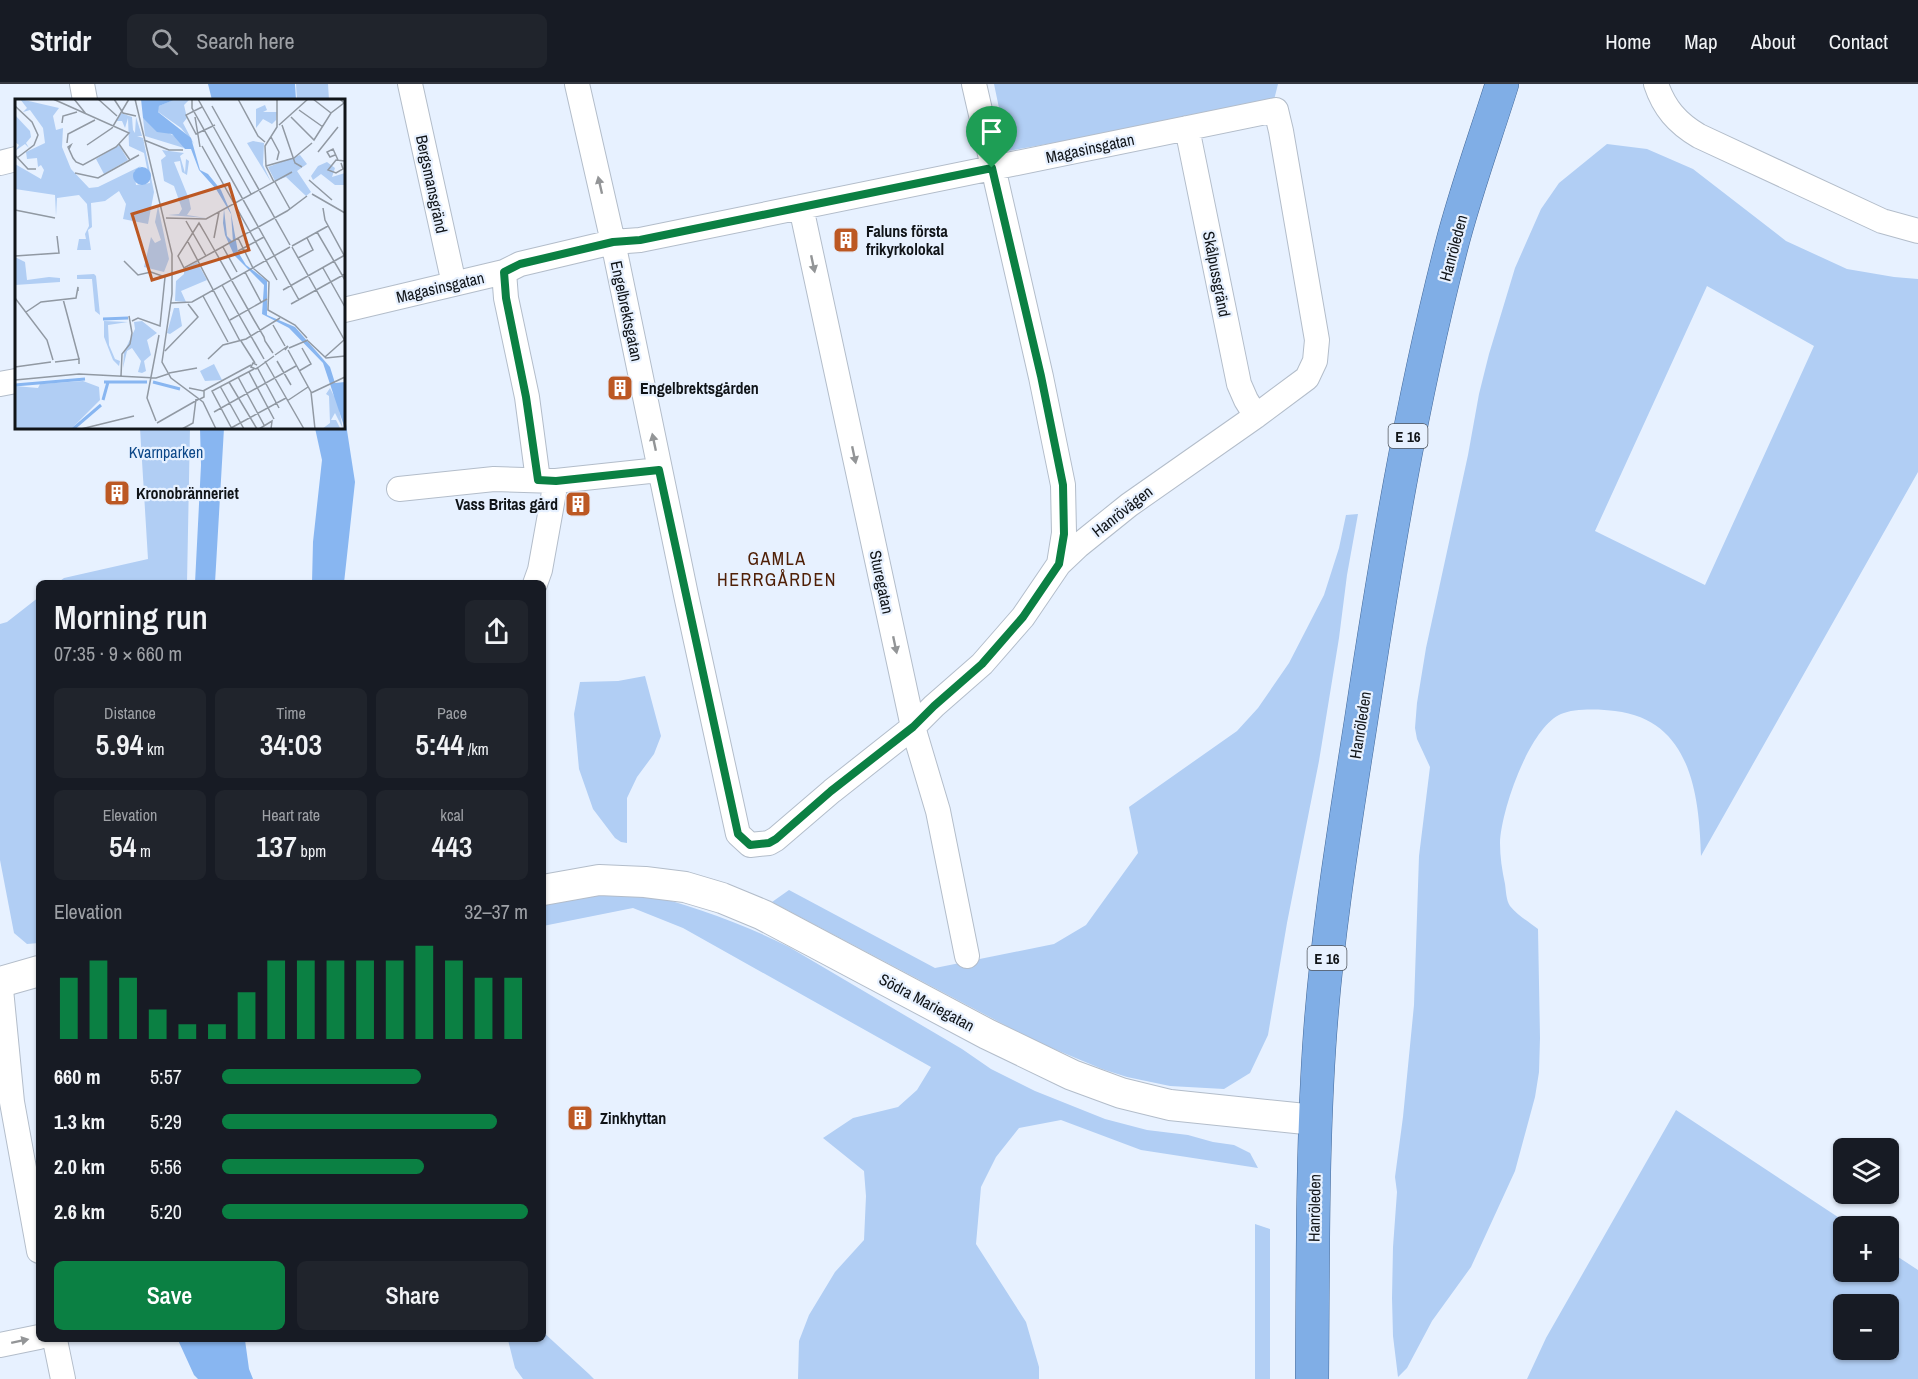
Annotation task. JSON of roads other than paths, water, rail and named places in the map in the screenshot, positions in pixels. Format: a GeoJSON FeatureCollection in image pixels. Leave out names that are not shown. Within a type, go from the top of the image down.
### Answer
{"type":"FeatureCollection","features":[{"type":"Feature","properties":{"kind":"highway","name":"Hanröleden"},"geometry":{"type":"LineString","coordinates":[[1312,1379],[1315,1120],[1326,967],[1349,797],[1386,556],[1407,441],[1452,245],[1502,84]]}},
{"type":"Feature","properties":{"kind":"street"},"geometry":{"type":"LineString","coordinates":[[82,84],[85,99]]}},
{"type":"Feature","properties":{"kind":"street","name":"Bergsmansgränd"},"geometry":{"type":"LineString","coordinates":[[410,84],[454,284]]}},
{"type":"Feature","properties":{"kind":"street","name":"Engelbrektsgatan"},"geometry":{"type":"LineString","coordinates":[[577,84],[613,242],[659,470],[738,834],[750,845],[755,846]]}},
{"type":"Feature","properties":{"kind":"street"},"geometry":{"type":"LineString","coordinates":[[974,84],[1046,398],[1063,485],[1064,534],[1059,564]]}},
{"type":"Feature","properties":{"kind":"street"},"geometry":{"type":"LineString","coordinates":[[1656,84],[1664,104],[1675,119],[1699,136],[1882,221],[1918,231]]}},
{"type":"Feature","properties":{"kind":"street","name":"Magasinsgatan"},"geometry":{"type":"LineString","coordinates":[[345,310],[504,272],[520,264],[613,242],[640,240],[1276,110]]}},
{"type":"Feature","properties":{"kind":"street","name":"Hanrövägen"},"geometry":{"type":"LineString","coordinates":[[755,846],[776,839],[831,791],[913,727],[958,686],[1002,643],[1023,617],[1059,564],[1129,505],[1306,378],[1316,361],[1317,352],[1312,309],[1276,110]]}},
{"type":"Feature","properties":{"kind":"street","name":"Skålpussgränd"},"geometry":{"type":"LineString","coordinates":[[1187,128],[1239,384],[1256,416]]}},
{"type":"Feature","properties":{"kind":"street"},"geometry":{"type":"LineString","coordinates":[[0,163],[15,159]]}},
{"type":"Feature","properties":{"kind":"street","name":"Sturegatan"},"geometry":{"type":"LineString","coordinates":[[801,207],[913,727],[938,811],[967,956]]}},
{"type":"Feature","properties":{"kind":"street"},"geometry":{"type":"LineString","coordinates":[[504,272],[506,298],[528,407],[547,480],[540,570],[536,580]]}},
{"type":"Feature","properties":{"kind":"street"},"geometry":{"type":"LineString","coordinates":[[0,384],[15,381]]}},
{"type":"Feature","properties":{"kind":"street"},"geometry":{"type":"LineString","coordinates":[[399,489],[494,479],[547,480],[659,470]]}},
{"type":"Feature","properties":{"kind":"street","name":"Södra Mariegatan"},"geometry":{"type":"LineString","coordinates":[[546,889],[599,880],[645,882],[685,887],[722,898],[763,915],[987,1034],[1120,1093],[1170,1105],[1315,1120]]}},
{"type":"Feature","properties":{"kind":"street"},"geometry":{"type":"LineString","coordinates":[[36,972],[0,981],[12,1102],[36,1234]]}},
{"type":"Feature","properties":{"kind":"street"},"geometry":{"type":"LineString","coordinates":[[0,1345],[36,1338]]}},
{"type":"Feature","properties":{"kind":"street"},"geometry":{"type":"LineString","coordinates":[[56,1342],[63,1379]]}},
{"type":"Feature","properties":{"kind":"place","name":"Faluns första frikyrkolokal"},"geometry":{"type":"Point","coordinates":[846,240]}},
{"type":"Feature","properties":{"kind":"place","name":"Engelbrektsgården"},"geometry":{"type":"Point","coordinates":[620,388]}},
{"type":"Feature","properties":{"kind":"place","name":"Kronobränneriet"},"geometry":{"type":"Point","coordinates":[117,493]}},
{"type":"Feature","properties":{"kind":"place","name":"Vass Britas gård"},"geometry":{"type":"Point","coordinates":[578,504]}},
{"type":"Feature","properties":{"kind":"place","name":"Zinkhyttan"},"geometry":{"type":"Point","coordinates":[580,1118]}},
{"type":"Feature","properties":{"kind":"district","name":"GAMLA HERRGÅRDEN"},"geometry":{"type":"Point","coordinates":[777,568]}},
{"type":"Feature","properties":{"kind":"park label","name":"Kvarnparken"},"geometry":{"type":"Point","coordinates":[166,452]}}]}
